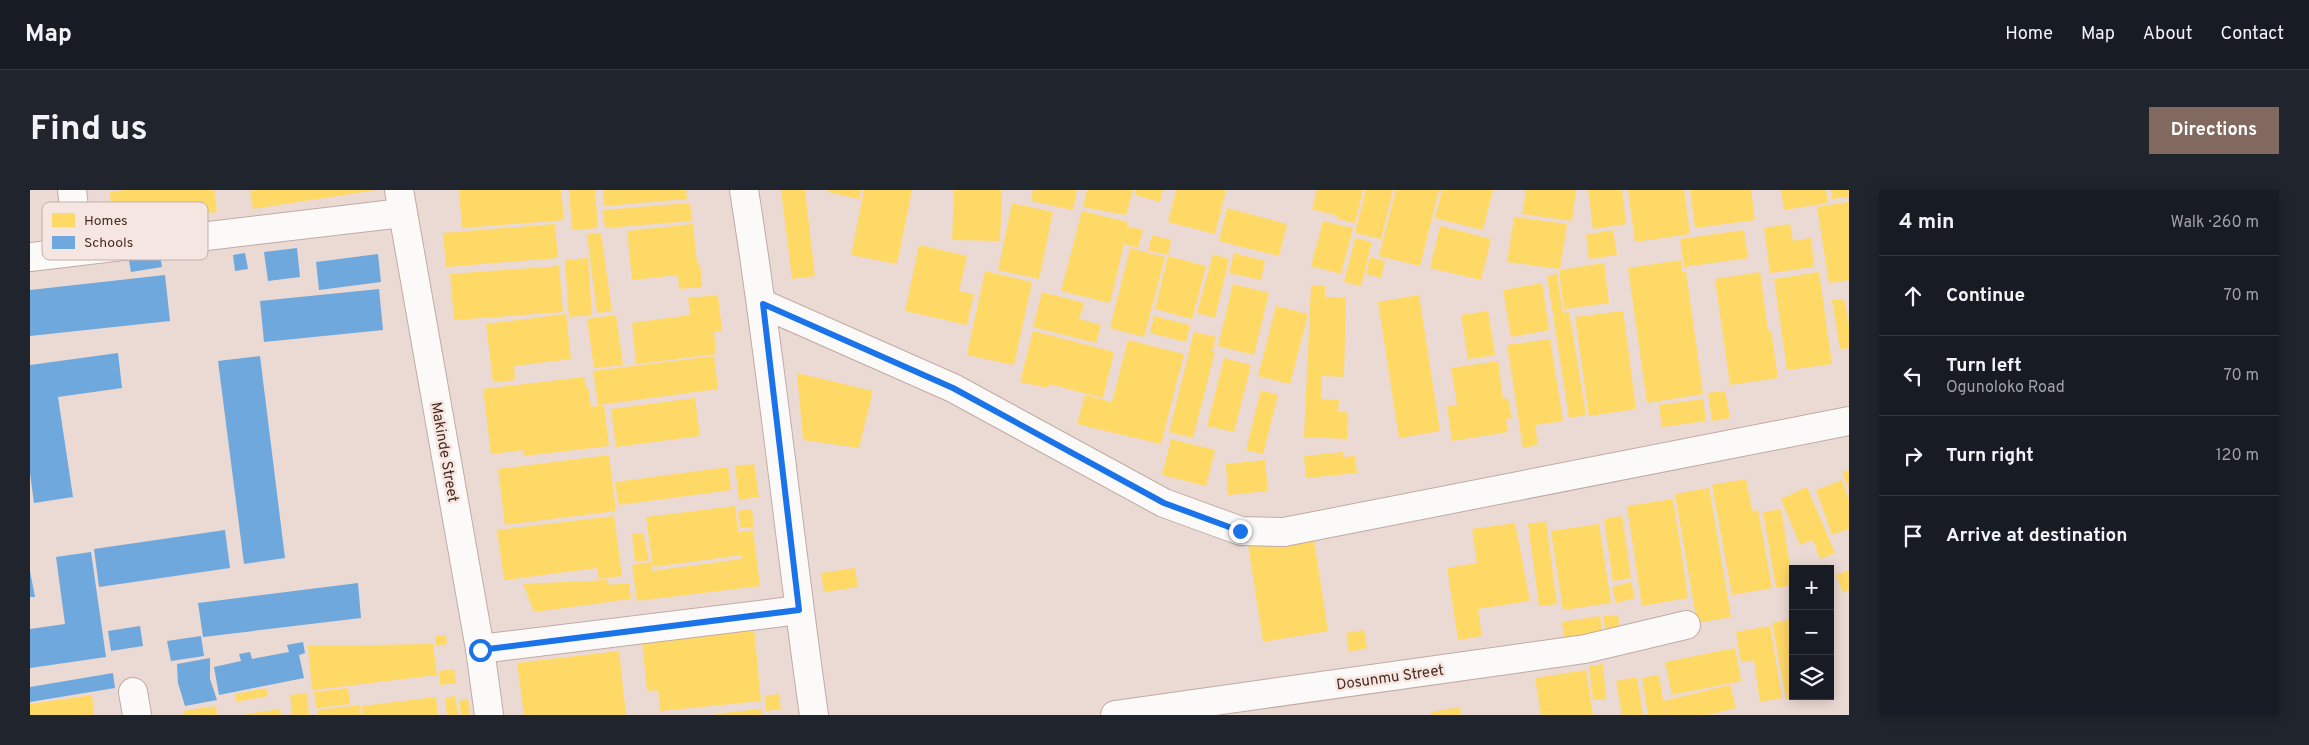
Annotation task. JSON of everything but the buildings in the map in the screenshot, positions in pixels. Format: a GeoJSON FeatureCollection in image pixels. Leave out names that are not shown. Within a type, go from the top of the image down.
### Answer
{"type":"FeatureCollection","features":[{"type":"Feature","properties":{"kind":"street"},"geometry":{"type":"LineString","coordinates":[[744,190],[763,304],[799,610],[814,715]]}},
{"type":"Feature","properties":{"kind":"street"},"geometry":{"type":"LineString","coordinates":[[208,230],[400,201]]}},
{"type":"Feature","properties":{"kind":"street","name":"Makinde Street"},"geometry":{"type":"LineString","coordinates":[[400,201],[480,650],[489,715]]}},
{"type":"Feature","properties":{"kind":"street"},"geometry":{"type":"LineString","coordinates":[[763,304],[953,388],[1164,503],[1240,531],[1284,532],[1849,421]]}},
{"type":"Feature","properties":{"kind":"street"},"geometry":{"type":"LineString","coordinates":[[480,650],[799,610]]}},
{"type":"Feature","properties":{"kind":"street","name":"Dosunmu Street"},"geometry":{"type":"LineString","coordinates":[[1114,715],[1585,649],[1675,628]]}},
{"type":"Feature","properties":{"kind":"route"},"geometry":{"type":"LineString","coordinates":[[480,650],[799,610],[763,304],[953,388],[1164,503],[1240,531]]}}]}
